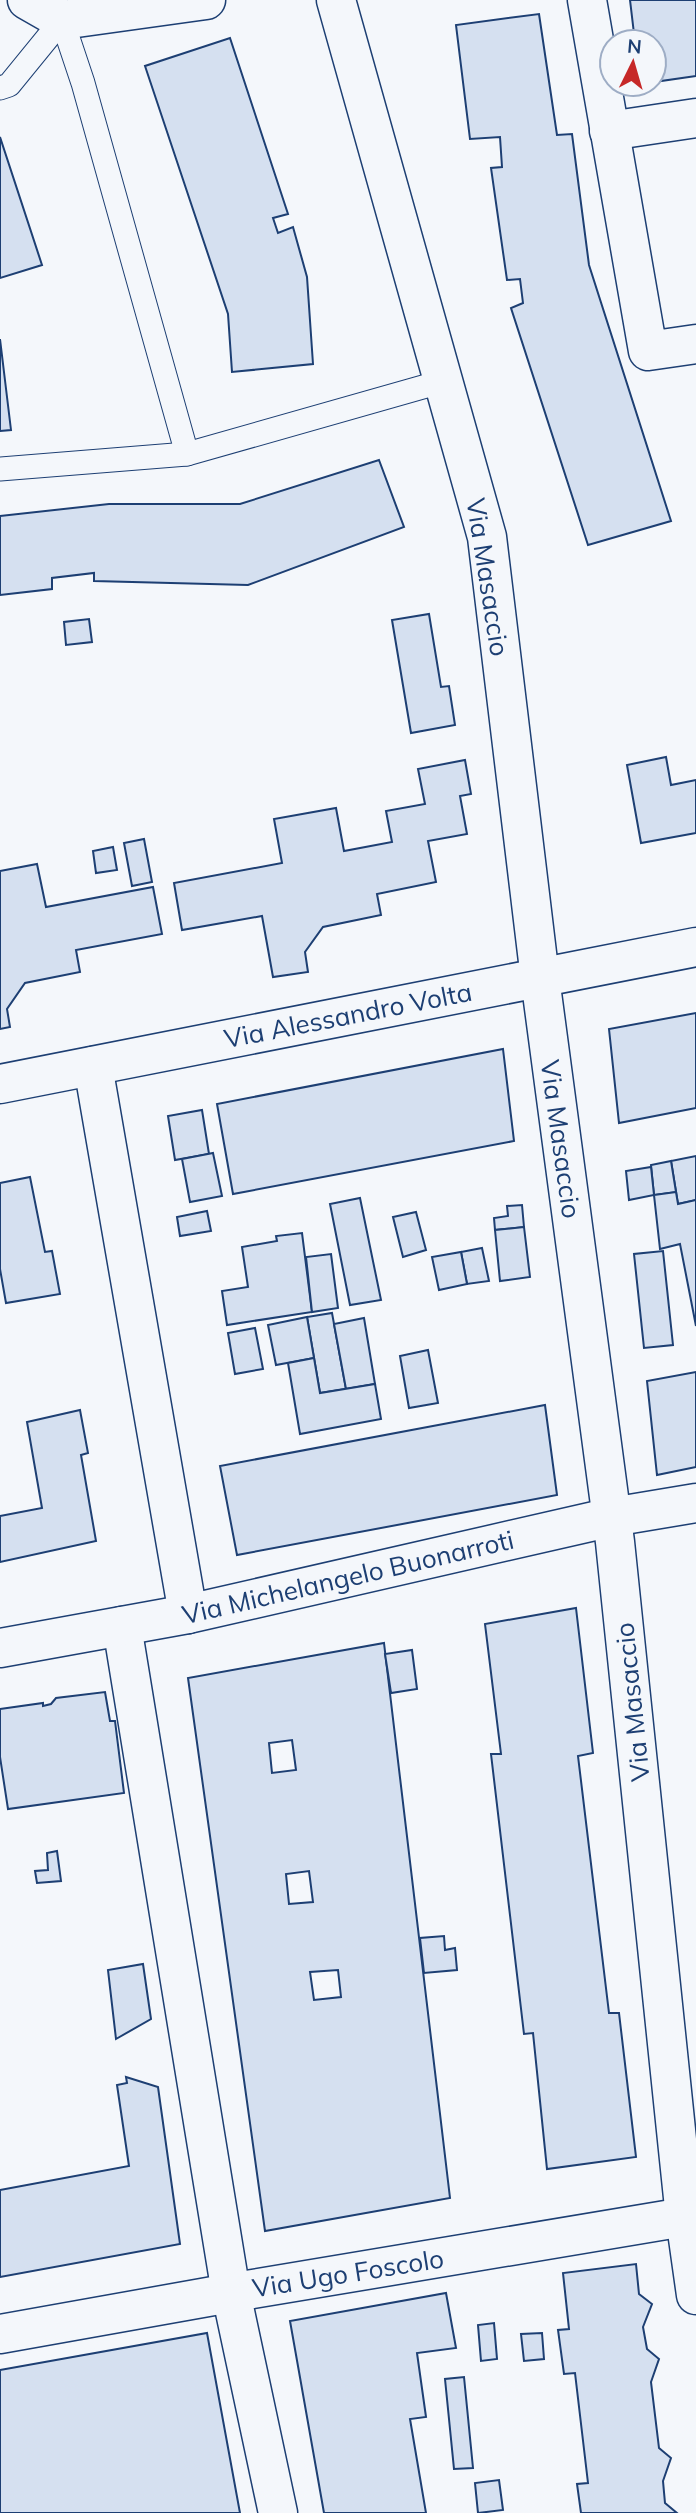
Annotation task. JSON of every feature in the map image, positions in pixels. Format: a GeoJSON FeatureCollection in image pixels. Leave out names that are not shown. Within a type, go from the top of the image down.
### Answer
{"type":"FeatureCollection","features":[{"type":"Feature","properties":{"kind":"street"},"geometry":{"type":"LineString","coordinates":[[27,0],[62,20],[206,0]]}},
{"type":"Feature","properties":{"kind":"street","name":"Via Masaccio"},"geometry":{"type":"LineString","coordinates":[[336,0],[487,537],[540,978],[612,1517],[691,2216],[696,2295]]}},
{"type":"Feature","properties":{"kind":"street"},"geometry":{"type":"LineString","coordinates":[[587,0],[648,351],[696,344]]}},
{"type":"Feature","properties":{"kind":"street"},"geometry":{"type":"LineString","coordinates":[[609,131],[696,118]]}},
{"type":"Feature","properties":{"kind":"street","name":"Via Alessandro Volta"},"geometry":{"type":"LineString","coordinates":[[0,1084],[696,947]]}},
{"type":"Feature","properties":{"kind":"street"},"geometry":{"type":"LineString","coordinates":[[93,1066],[188,1614]]}},
{"type":"Feature","properties":{"kind":"street","name":"Via Michelangelo Buonarroti"},"geometry":{"type":"LineString","coordinates":[[0,1648],[188,1614],[612,1517],[696,1503]]}},
{"type":"Feature","properties":{"kind":"street"},"geometry":{"type":"LineString","coordinates":[[122,1626],[232,2292],[278,2513]]}},
{"type":"Feature","properties":{"kind":"street","name":"Via Ugo Foscolo"},"geometry":{"type":"LineString","coordinates":[[0,2334],[232,2292],[691,2216]]}},
{"type":"Feature","properties":{"kind":"lane"},"geometry":{"type":"LineString","coordinates":[[0,88],[9,85],[62,20]]}},
{"type":"Feature","properties":{"kind":"lane"},"geometry":{"type":"LineString","coordinates":[[62,20],[83,83],[187,454]]}},
{"type":"Feature","properties":{"kind":"lane"},"geometry":{"type":"LineString","coordinates":[[0,468],[187,454],[444,381]]}},
{"type":"Feature","properties":{"kind":"building"},"geometry":{"type":"Polygon","coordinates":[[[630,0],[696,0],[696,76],[668,80],[668,28],[633,28],[630,0]]]}},
{"type":"Feature","properties":{"kind":"building"},"geometry":{"type":"Polygon","coordinates":[[[539,14],[557,135],[572,134],[589,265],[671,521],[588,545],[511,308],[523,303],[520,279],[507,280],[491,168],[502,167],[500,137],[470,139],[456,25],[539,14]]]}},
{"type":"Feature","properties":{"kind":"building"},"geometry":{"type":"Polygon","coordinates":[[[230,38],[288,214],[273,218],[278,233],[293,227],[307,277],[313,364],[232,372],[228,314],[145,66],[230,38]]]}},
{"type":"Feature","properties":{"kind":"building"},"geometry":{"type":"Polygon","coordinates":[[[0,137],[42,265],[0,278],[0,137]]]}},
{"type":"Feature","properties":{"kind":"building"},"geometry":{"type":"Polygon","coordinates":[[[0,339],[11,430],[0,431],[0,339]]]}},
{"type":"Feature","properties":{"kind":"building"},"geometry":{"type":"Polygon","coordinates":[[[379,460],[404,527],[248,585],[94,581],[94,573],[52,578],[52,589],[0,595],[0,516],[109,504],[240,504],[379,460]]]}},
{"type":"Feature","properties":{"kind":"building"},"geometry":{"type":"Polygon","coordinates":[[[429,614],[441,687],[449,686],[455,725],[411,733],[392,620],[429,614]]]}},
{"type":"Feature","properties":{"kind":"building"},"geometry":{"type":"Polygon","coordinates":[[[89,619],[92,642],[66,645],[64,622],[89,619]]]}},
{"type":"Feature","properties":{"kind":"building"},"geometry":{"type":"Polygon","coordinates":[[[666,757],[671,785],[696,780],[696,833],[641,843],[627,765],[666,757]]]}},
{"type":"Feature","properties":{"kind":"building"},"geometry":{"type":"Polygon","coordinates":[[[465,760],[471,794],[460,796],[467,834],[428,841],[436,882],[377,894],[381,915],[323,927],[305,952],[308,972],[273,977],[262,916],[182,930],[174,883],[282,863],[274,819],[336,808],[344,851],[392,842],[386,811],[425,804],[418,769],[465,760]]]}},
{"type":"Feature","properties":{"kind":"building"},"geometry":{"type":"Polygon","coordinates":[[[144,839],[152,882],[132,886],[124,843],[144,839]]]}},
{"type":"Feature","properties":{"kind":"building"},"geometry":{"type":"Polygon","coordinates":[[[113,847],[117,870],[96,873],[93,851],[113,847]]]}},
{"type":"Feature","properties":{"kind":"building"},"geometry":{"type":"Polygon","coordinates":[[[37,864],[46,907],[153,887],[162,934],[76,950],[80,972],[25,983],[7,1009],[10,1027],[0,1029],[0,871],[37,864]]]}},
{"type":"Feature","properties":{"kind":"building"},"geometry":{"type":"Polygon","coordinates":[[[696,1013],[696,1108],[619,1123],[609,1029],[696,1013]]]}},
{"type":"Feature","properties":{"kind":"building"},"geometry":{"type":"Polygon","coordinates":[[[503,1049],[514,1141],[233,1194],[217,1104],[503,1049]]]}},
{"type":"Feature","properties":{"kind":"building"},"geometry":{"type":"Polygon","coordinates":[[[202,1110],[209,1154],[175,1160],[168,1116],[202,1110]]]}},
{"type":"Feature","properties":{"kind":"building"},"geometry":{"type":"Polygon","coordinates":[[[213,1153],[222,1196],[190,1202],[182,1159],[213,1153]]]}},
{"type":"Feature","properties":{"kind":"building"},"geometry":{"type":"Polygon","coordinates":[[[696,1156],[696,1200],[678,1204],[671,1161],[696,1156]]]}},
{"type":"Feature","properties":{"kind":"building"},"geometry":{"type":"Polygon","coordinates":[[[671,1161],[676,1192],[654,1195],[651,1165],[671,1161]]]}},
{"type":"Feature","properties":{"kind":"building"},"geometry":{"type":"Polygon","coordinates":[[[651,1167],[654,1195],[629,1200],[626,1171],[651,1167]]]}},
{"type":"Feature","properties":{"kind":"building"},"geometry":{"type":"Polygon","coordinates":[[[30,1177],[45,1252],[52,1251],[60,1294],[6,1303],[0,1269],[0,1183],[30,1177]]]}},
{"type":"Feature","properties":{"kind":"building"},"geometry":{"type":"Polygon","coordinates":[[[676,1192],[678,1204],[696,1200],[696,1326],[680,1244],[660,1249],[654,1195],[676,1192]]]}},
{"type":"Feature","properties":{"kind":"building"},"geometry":{"type":"Polygon","coordinates":[[[360,1198],[381,1300],[350,1305],[330,1204],[360,1198]]]}},
{"type":"Feature","properties":{"kind":"building"},"geometry":{"type":"Polygon","coordinates":[[[522,1205],[524,1227],[495,1230],[494,1218],[508,1216],[507,1206],[522,1205]]]}},
{"type":"Feature","properties":{"kind":"building"},"geometry":{"type":"Polygon","coordinates":[[[207,1211],[211,1231],[180,1236],[177,1217],[207,1211]]]}},
{"type":"Feature","properties":{"kind":"building"},"geometry":{"type":"Polygon","coordinates":[[[416,1212],[426,1250],[403,1257],[393,1217],[416,1212]]]}},
{"type":"Feature","properties":{"kind":"building"},"geometry":{"type":"Polygon","coordinates":[[[524,1227],[530,1277],[500,1281],[495,1230],[524,1227]]]}},
{"type":"Feature","properties":{"kind":"building"},"geometry":{"type":"Polygon","coordinates":[[[302,1233],[312,1312],[227,1325],[222,1291],[248,1287],[242,1247],[277,1241],[276,1236],[302,1233]]]}},
{"type":"Feature","properties":{"kind":"building"},"geometry":{"type":"Polygon","coordinates":[[[482,1248],[489,1281],[467,1284],[461,1252],[482,1248]]]}},
{"type":"Feature","properties":{"kind":"building"},"geometry":{"type":"Polygon","coordinates":[[[663,1251],[673,1345],[644,1348],[634,1254],[663,1251]]]}},
{"type":"Feature","properties":{"kind":"building"},"geometry":{"type":"Polygon","coordinates":[[[461,1252],[467,1284],[439,1290],[432,1257],[461,1252]]]}},
{"type":"Feature","properties":{"kind":"building"},"geometry":{"type":"Polygon","coordinates":[[[331,1254],[338,1308],[312,1312],[306,1257],[331,1254]]]}},
{"type":"Feature","properties":{"kind":"building"},"geometry":{"type":"Polygon","coordinates":[[[332,1313],[346,1389],[320,1393],[307,1317],[332,1313]]]}},
{"type":"Feature","properties":{"kind":"building"},"geometry":{"type":"Polygon","coordinates":[[[307,1317],[314,1358],[276,1365],[268,1325],[307,1317]]]}},
{"type":"Feature","properties":{"kind":"building"},"geometry":{"type":"Polygon","coordinates":[[[364,1318],[375,1384],[346,1389],[334,1324],[364,1318]]]}},
{"type":"Feature","properties":{"kind":"building"},"geometry":{"type":"Polygon","coordinates":[[[255,1328],[263,1369],[235,1374],[228,1333],[255,1328]]]}},
{"type":"Feature","properties":{"kind":"building"},"geometry":{"type":"Polygon","coordinates":[[[428,1350],[438,1403],[409,1408],[400,1356],[428,1350]]]}},
{"type":"Feature","properties":{"kind":"building"},"geometry":{"type":"Polygon","coordinates":[[[314,1358],[320,1393],[375,1384],[381,1419],[300,1434],[288,1363],[314,1358]]]}},
{"type":"Feature","properties":{"kind":"building"},"geometry":{"type":"Polygon","coordinates":[[[696,1372],[696,1467],[657,1475],[647,1381],[696,1372]]]}},
{"type":"Feature","properties":{"kind":"building"},"geometry":{"type":"Polygon","coordinates":[[[545,1405],[557,1495],[237,1555],[220,1466],[545,1405]]]}},
{"type":"Feature","properties":{"kind":"building"},"geometry":{"type":"Polygon","coordinates":[[[80,1410],[88,1453],[81,1455],[96,1541],[0,1562],[0,1516],[42,1508],[27,1422],[80,1410]]]}},
{"type":"Feature","properties":{"kind":"building"},"geometry":{"type":"Polygon","coordinates":[[[576,1608],[593,1753],[578,1756],[609,2013],[619,2013],[636,2157],[547,2169],[533,2033],[524,2034],[491,1754],[501,1754],[485,1624],[576,1608]]]}},
{"type":"Feature","properties":{"kind":"building"},"geometry":{"type":"Polygon","coordinates":[[[384,1643],[450,2198],[265,2231],[188,1678],[384,1643]],[[292,1740],[269,1743],[272,1773],[296,1770],[292,1740]],[[309,1871],[286,1874],[289,1904],[313,1902],[309,1871]],[[338,1970],[310,1972],[314,2000],[341,1997],[338,1970]]]}},
{"type":"Feature","properties":{"kind":"building"},"geometry":{"type":"Polygon","coordinates":[[[412,1650],[417,1689],[391,1693],[385,1654],[412,1650]]]}},
{"type":"Feature","properties":{"kind":"building"},"geometry":{"type":"Polygon","coordinates":[[[105,1692],[110,1721],[115,1721],[124,1793],[8,1809],[0,1757],[0,1709],[43,1703],[43,1706],[51,1704],[56,1698],[105,1692]]]}},
{"type":"Feature","properties":{"kind":"building"},"geometry":{"type":"Polygon","coordinates":[[[57,1851],[61,1881],[37,1883],[35,1871],[48,1870],[47,1853],[57,1851]]]}},
{"type":"Feature","properties":{"kind":"building"},"geometry":{"type":"Polygon","coordinates":[[[444,1936],[445,1950],[455,1948],[457,1970],[424,1973],[420,1938],[444,1936]]]}},
{"type":"Feature","properties":{"kind":"building"},"geometry":{"type":"Polygon","coordinates":[[[143,1964],[151,2019],[116,2039],[108,1970],[143,1964]]]}},
{"type":"Feature","properties":{"kind":"building"},"geometry":{"type":"Polygon","coordinates":[[[126,2077],[158,2087],[180,2244],[0,2277],[0,2190],[129,2166],[117,2085],[127,2083],[126,2077]]]}},
{"type":"Feature","properties":{"kind":"building"},"geometry":{"type":"Polygon","coordinates":[[[636,2264],[639,2294],[652,2304],[643,2327],[647,2349],[659,2359],[651,2382],[659,2448],[671,2458],[663,2481],[665,2503],[677,2513],[581,2513],[577,2484],[588,2483],[575,2373],[564,2374],[558,2330],[569,2329],[563,2273],[636,2264]]]}},
{"type":"Feature","properties":{"kind":"building"},"geometry":{"type":"Polygon","coordinates":[[[446,2293],[456,2348],[417,2353],[426,2417],[410,2419],[426,2513],[324,2513],[290,2321],[446,2293]]]}},
{"type":"Feature","properties":{"kind":"building"},"geometry":{"type":"Polygon","coordinates":[[[494,2323],[497,2359],[481,2361],[478,2325],[494,2323]]]}},
{"type":"Feature","properties":{"kind":"building"},"geometry":{"type":"Polygon","coordinates":[[[207,2333],[240,2513],[0,2513],[0,2370],[207,2333]]]}},
{"type":"Feature","properties":{"kind":"building"},"geometry":{"type":"Polygon","coordinates":[[[542,2333],[544,2359],[524,2361],[521,2334],[542,2333]]]}},
{"type":"Feature","properties":{"kind":"building"},"geometry":{"type":"Polygon","coordinates":[[[464,2377],[473,2468],[454,2469],[445,2379],[464,2377]]]}},
{"type":"Feature","properties":{"kind":"building"},"geometry":{"type":"Polygon","coordinates":[[[499,2480],[503,2510],[478,2513],[475,2483],[499,2480]]]}}]}
